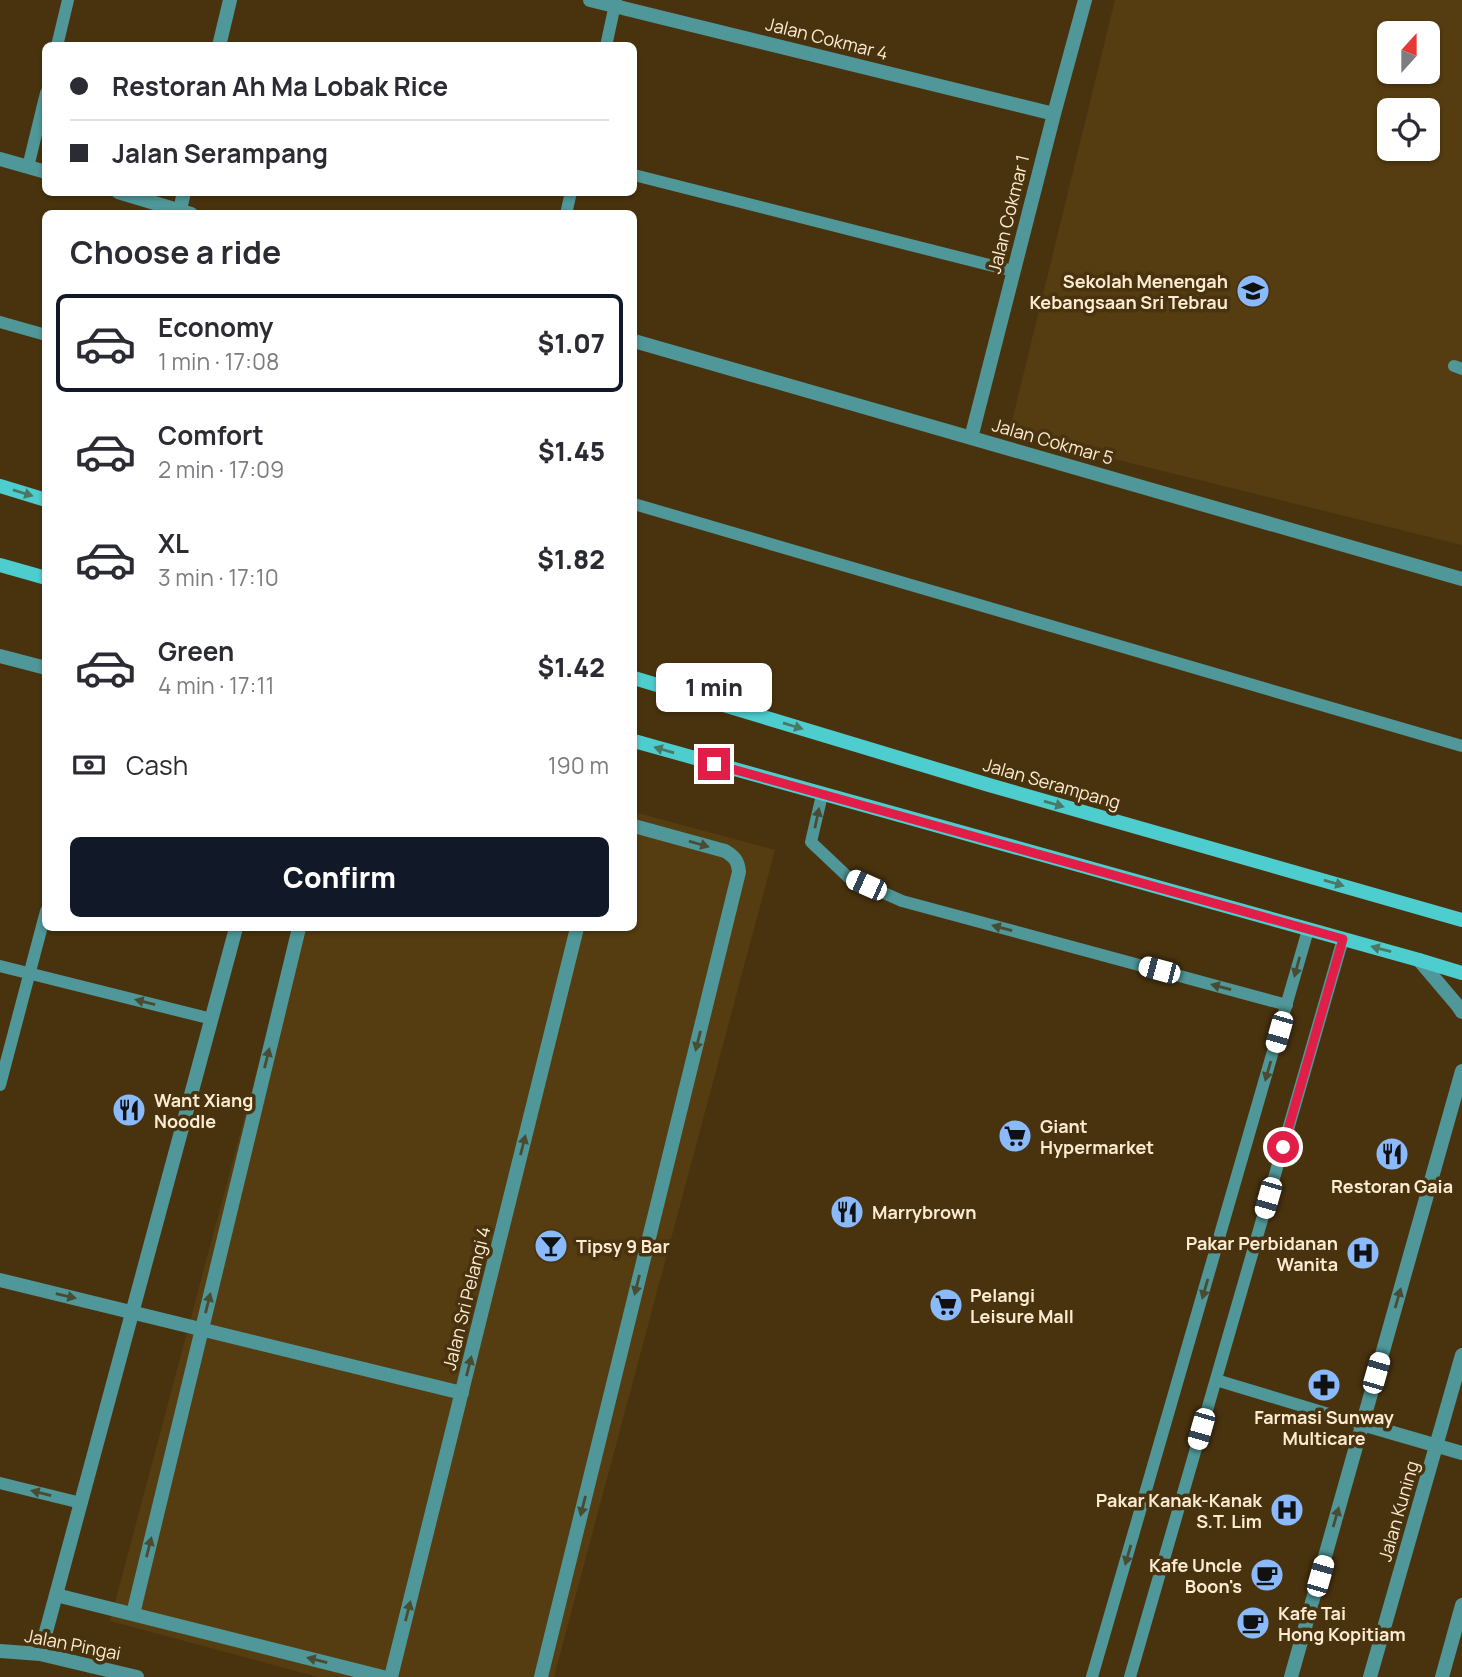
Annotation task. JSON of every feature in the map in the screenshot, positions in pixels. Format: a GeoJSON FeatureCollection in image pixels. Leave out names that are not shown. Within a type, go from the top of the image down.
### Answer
{"type":"FeatureCollection","features":[{"type":"Feature","properties":{"kind":"main road"},"geometry":{"type":"LineString","coordinates":[[0,486],[42,499]]}},
{"type":"Feature","properties":{"kind":"main road"},"geometry":{"type":"LineString","coordinates":[[0,565],[42,577]]}},
{"type":"Feature","properties":{"kind":"main road","name":"Jalan Serampang"},"geometry":{"type":"LineString","coordinates":[[637,679],[989,785],[1462,920]]}},
{"type":"Feature","properties":{"kind":"main road"},"geometry":{"type":"LineString","coordinates":[[637,742],[1462,973]]}},
{"type":"Feature","properties":{"kind":"street"},"geometry":{"type":"LineString","coordinates":[[220,42],[230,0]]}},
{"type":"Feature","properties":{"kind":"street","name":"Jalan Cokmar 4"},"geometry":{"type":"LineString","coordinates":[[590,0],[616,3],[1054,114]]}},
{"type":"Feature","properties":{"kind":"street","name":"Jalan Cokmar 1"},"geometry":{"type":"LineString","coordinates":[[971,438],[1085,0]]}},
{"type":"Feature","properties":{"kind":"street"},"geometry":{"type":"LineString","coordinates":[[0,159],[42,171]]}},
{"type":"Feature","properties":{"kind":"street"},"geometry":{"type":"LineString","coordinates":[[132,196],[179,210]]}},
{"type":"Feature","properties":{"kind":"street","name":"Jalan Cokmar 5"},"geometry":{"type":"LineString","coordinates":[[637,342],[1462,579]]}},
{"type":"Feature","properties":{"kind":"street"},"geometry":{"type":"LineString","coordinates":[[0,656],[42,667]]}},
{"type":"Feature","properties":{"kind":"street"},"geometry":{"type":"LineString","coordinates":[[541,1677],[739,872],[734,857],[725,851],[637,827]]}},
{"type":"Feature","properties":{"kind":"street"},"geometry":{"type":"LineString","coordinates":[[40,1654],[235,931]]}},
{"type":"Feature","properties":{"kind":"street"},"geometry":{"type":"LineString","coordinates":[[133,1614],[298,931]]}},
{"type":"Feature","properties":{"kind":"street","name":"Jalan Sri Pelangi 4"},"geometry":{"type":"LineString","coordinates":[[391,1677],[576,931]]}},
{"type":"Feature","properties":{"kind":"street"},"geometry":{"type":"LineString","coordinates":[[1419,960],[1462,1012]]}},
{"type":"Feature","properties":{"kind":"street"},"geometry":{"type":"LineString","coordinates":[[1292,1677],[1462,1071]]}},
{"type":"Feature","properties":{"kind":"street"},"geometry":{"type":"LineString","coordinates":[[0,1280],[462,1393]]}},
{"type":"Feature","properties":{"kind":"street","name":"Jalan Kuning"},"geometry":{"type":"LineString","coordinates":[[1370,1677],[1462,1355]]}},
{"type":"Feature","properties":{"kind":"street"},"geometry":{"type":"LineString","coordinates":[[1362,1424],[1462,1453]]}},
{"type":"Feature","properties":{"kind":"street"},"geometry":{"type":"LineString","coordinates":[[56,1595],[383,1677]]}},
{"type":"Feature","properties":{"kind":"street"},"geometry":{"type":"LineString","coordinates":[[1442,1677],[1462,1605]]}},
{"type":"Feature","properties":{"kind":"street","name":"Jalan Pingai"},"geometry":{"type":"LineString","coordinates":[[0,1651],[40,1654],[137,1677]]}},
{"type":"Feature","properties":{"kind":"lane"},"geometry":{"type":"LineString","coordinates":[[58,42],[68,0]]}},
{"type":"Feature","properties":{"kind":"lane"},"geometry":{"type":"LineString","coordinates":[[607,42],[616,3]]}},
{"type":"Feature","properties":{"kind":"lane"},"geometry":{"type":"LineString","coordinates":[[28,167],[42,109]]}},
{"type":"Feature","properties":{"kind":"lane"},"geometry":{"type":"LineString","coordinates":[[637,176],[1013,271]]}},
{"type":"Feature","properties":{"kind":"lane"},"geometry":{"type":"LineString","coordinates":[[0,322],[42,334]]}},
{"type":"Feature","properties":{"kind":"lane"},"geometry":{"type":"LineString","coordinates":[[637,505],[1462,747]]}},
{"type":"Feature","properties":{"kind":"lane"},"geometry":{"type":"LineString","coordinates":[[822,795],[811,842],[848,877],[902,901],[1287,1005]]}},
{"type":"Feature","properties":{"kind":"lane"},"geometry":{"type":"LineString","coordinates":[[0,1085],[42,926]]}},
{"type":"Feature","properties":{"kind":"lane"},"geometry":{"type":"LineString","coordinates":[[1092,1677],[1308,930]]}},
{"type":"Feature","properties":{"kind":"lane"},"geometry":{"type":"LineString","coordinates":[[1130,1677],[1343,939]]}},
{"type":"Feature","properties":{"kind":"lane"},"geometry":{"type":"LineString","coordinates":[[0,966],[212,1019]]}},
{"type":"Feature","properties":{"kind":"lane"},"geometry":{"type":"LineString","coordinates":[[1216,1380],[1362,1424]]}},
{"type":"Feature","properties":{"kind":"lane"},"geometry":{"type":"LineString","coordinates":[[0,1483],[81,1503]]}},
{"type":"Feature","properties":{"kind":"shaded area","name":"Sekolah Menengah Kebangsaan Sri Tebrau"},"geometry":{"type":"Polygon","coordinates":[[[1115,0],[1462,0],[1462,545],[1009,433],[1115,0]]]}},
{"type":"Feature","properties":{"kind":"shaded area"},"geometry":{"type":"Polygon","coordinates":[[[637,813],[775,850],[554,1677],[318,1677],[110,1621],[294,931],[637,931],[637,813]]]}},
{"type":"Feature","properties":{"kind":"place","name":"Sekolah Menengah Kebangsaan Sri Tebrau"},"geometry":{"type":"Point","coordinates":[1253,291]}},
{"type":"Feature","properties":{"kind":"place","name":"Want Xiang Noodle"},"geometry":{"type":"Point","coordinates":[129,1110]}},
{"type":"Feature","properties":{"kind":"place","name":"Giant Hypermarket"},"geometry":{"type":"Point","coordinates":[1015,1136]}},
{"type":"Feature","properties":{"kind":"place","name":"Restoran Gaia"},"geometry":{"type":"Point","coordinates":[1392,1154]}},
{"type":"Feature","properties":{"kind":"place","name":"Marrybrown"},"geometry":{"type":"Point","coordinates":[847,1212]}},
{"type":"Feature","properties":{"kind":"place","name":"Tipsy 9 Bar"},"geometry":{"type":"Point","coordinates":[551,1246]}},
{"type":"Feature","properties":{"kind":"place","name":"Pakar Perbidanan Wanita"},"geometry":{"type":"Point","coordinates":[1363,1253]}},
{"type":"Feature","properties":{"kind":"place","name":"Pelangi Leisure Mall"},"geometry":{"type":"Point","coordinates":[946,1305]}},
{"type":"Feature","properties":{"kind":"place","name":"Farmasi Sunway Multicare"},"geometry":{"type":"Point","coordinates":[1324,1385]}},
{"type":"Feature","properties":{"kind":"place","name":"Pakar Kanak-Kanak S.T. Lim"},"geometry":{"type":"Point","coordinates":[1287,1510]}},
{"type":"Feature","properties":{"kind":"place","name":"Kafe Uncle Boon's"},"geometry":{"type":"Point","coordinates":[1267,1575]}},
{"type":"Feature","properties":{"kind":"place","name":"Kafe Tai Hong Kopitiam"},"geometry":{"type":"Point","coordinates":[1253,1623]}},
{"type":"Feature","properties":{"kind":"route"},"geometry":{"type":"LineString","coordinates":[[714,764],[1343,939],[1283,1147]]}}]}
